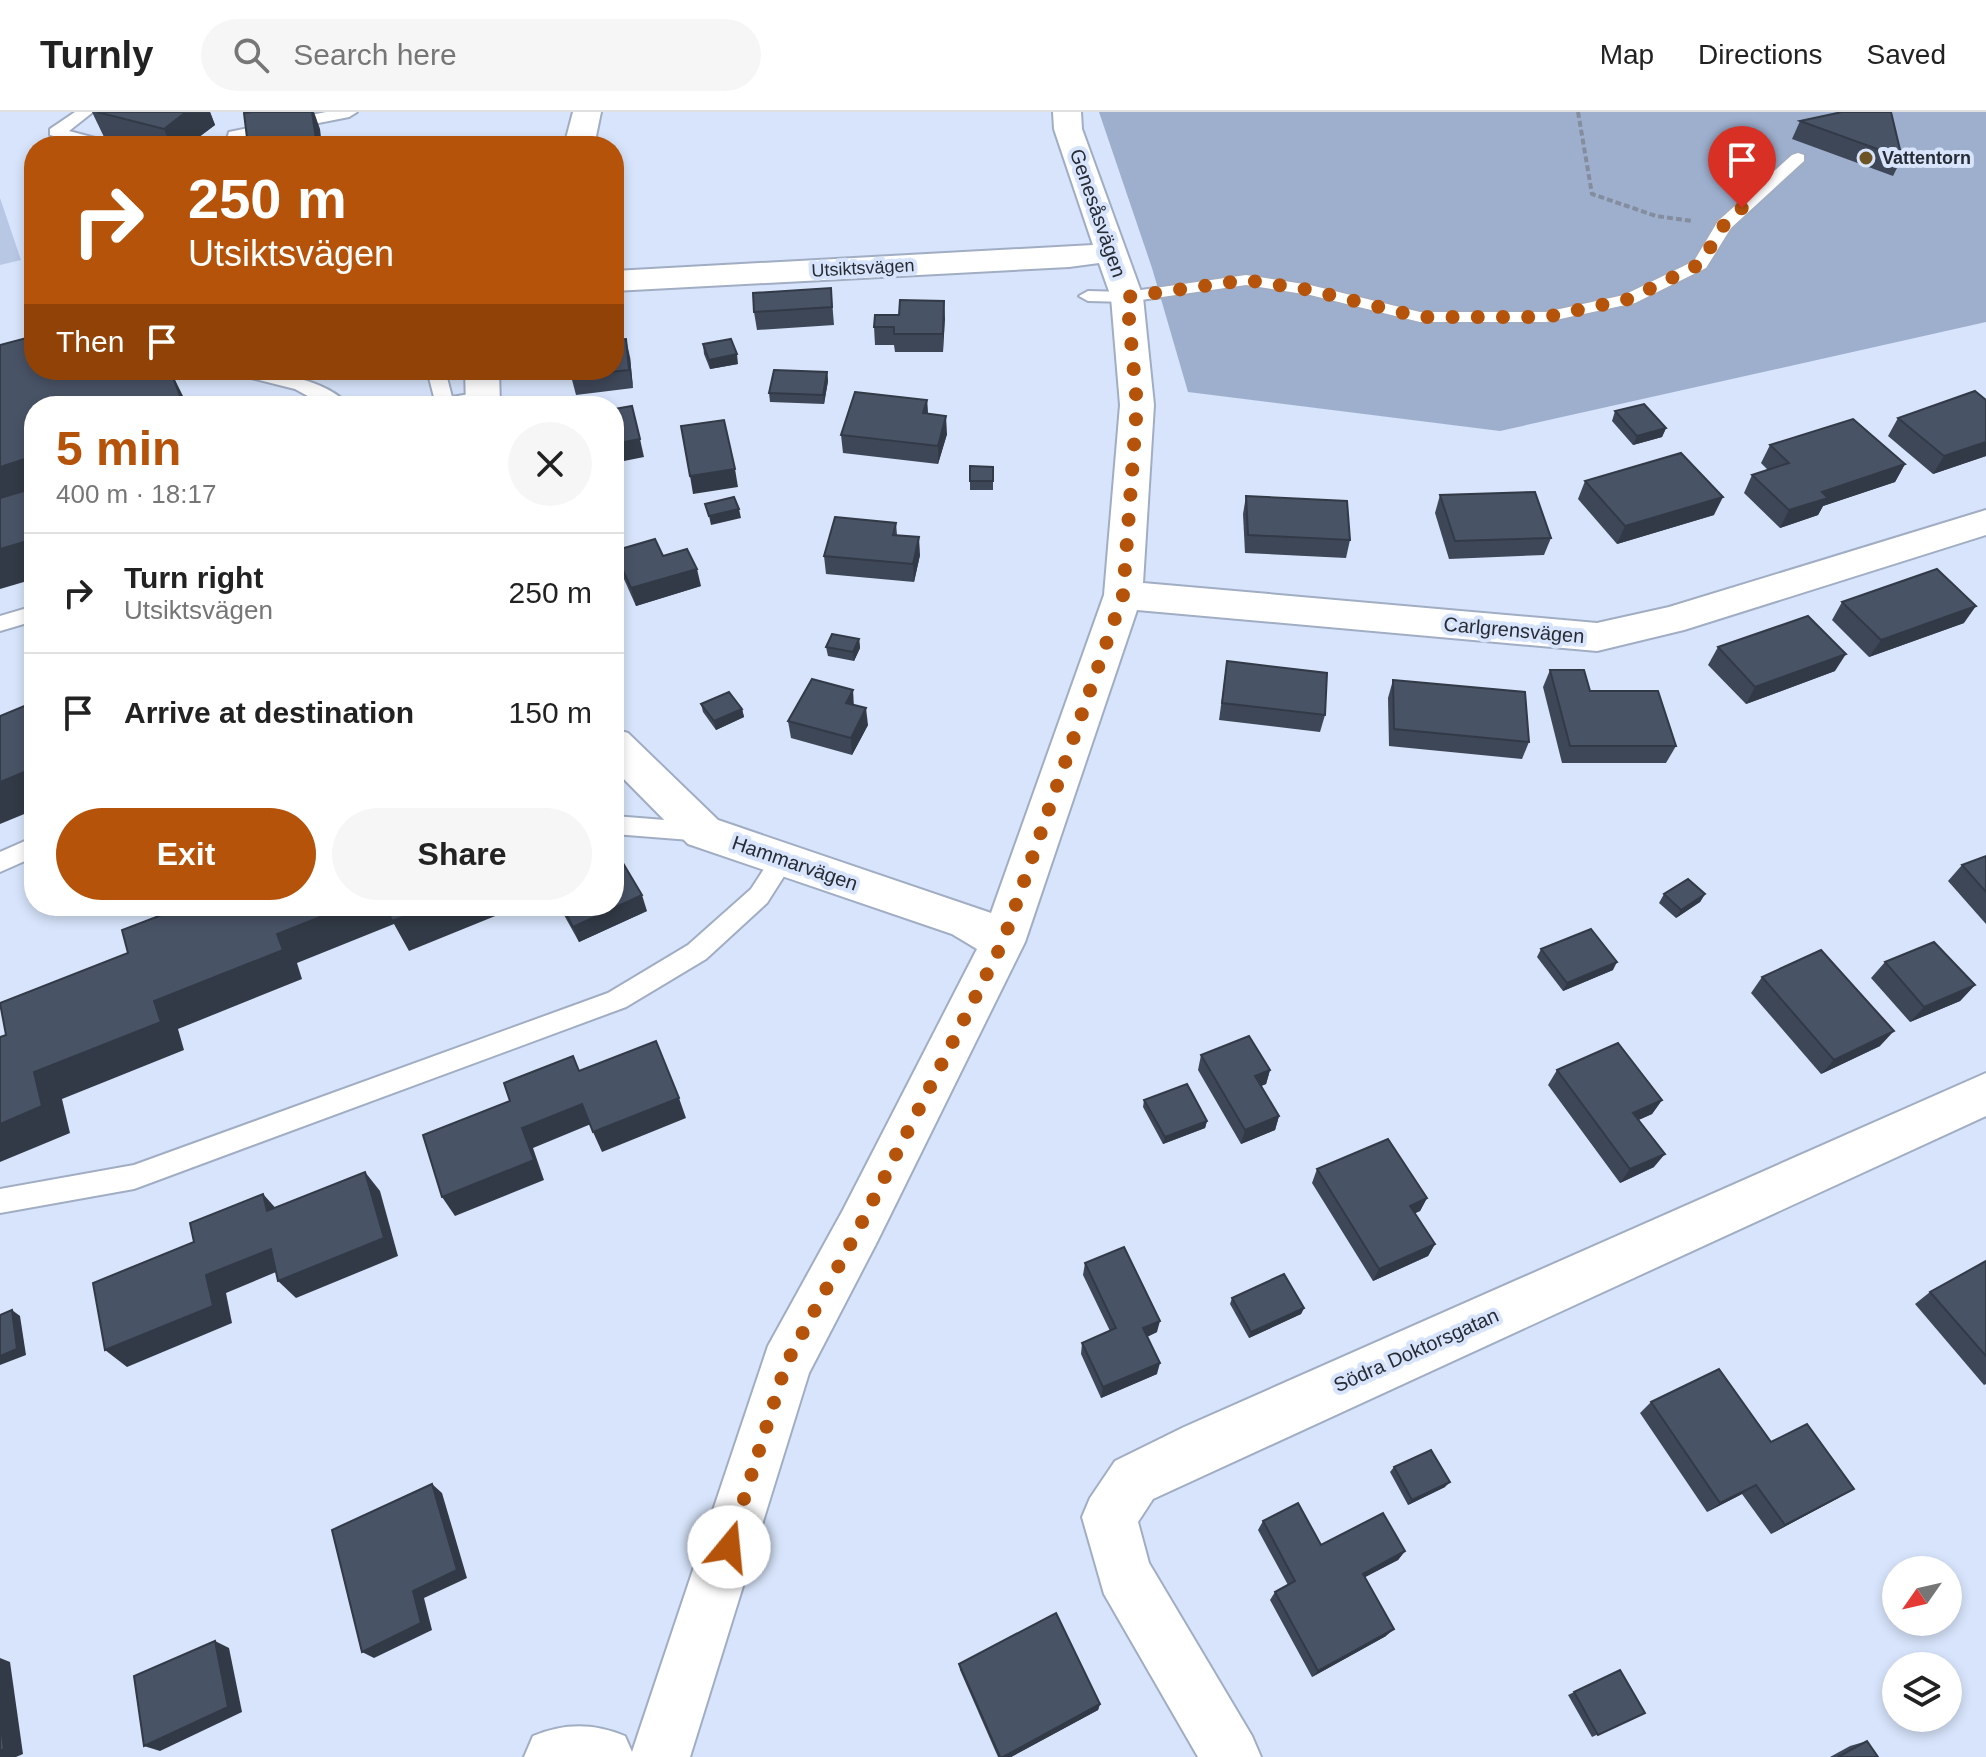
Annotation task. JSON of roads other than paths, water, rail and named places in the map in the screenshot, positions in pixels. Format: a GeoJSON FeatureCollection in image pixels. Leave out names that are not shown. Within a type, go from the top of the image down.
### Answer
{"type":"FeatureCollection","features":[{"type":"Feature","properties":{"kind":"street"},"geometry":{"type":"LineString","coordinates":[[581,136],[587,112]]}},
{"type":"Feature","properties":{"kind":"street","name":"Genesåsvägen"},"geometry":{"type":"LineString","coordinates":[[660,1757],[786,1364],[860,1226],[1003,942],[1123,595],[1137,405],[1108,297],[1111,252],[1068,129],[1067,112]]}},
{"type":"Feature","properties":{"kind":"street","name":"Utsiktsvägen"},"geometry":{"type":"LineString","coordinates":[[624,280],[1069,258],[1111,252]]}},
{"type":"Feature","properties":{"kind":"street","name":"Carlgrensvägen"},"geometry":{"type":"LineString","coordinates":[[1123,595],[1597,637],[1671,620],[1986,522]]}},
{"type":"Feature","properties":{"kind":"street","name":"Hammarvägen"},"geometry":{"type":"LineString","coordinates":[[624,754],[703,832],[967,921],[1003,942]]}},
{"type":"Feature","properties":{"kind":"street","name":"Södra Doktorsgatan"},"geometry":{"type":"LineString","coordinates":[[1231,1757],[1124,1574],[1109,1517],[1134,1480],[1203,1446],[1986,1094]]}},
{"type":"Feature","properties":{"kind":"street"},"geometry":{"type":"LineString","coordinates":[[554,1757],[604,1757]]}},
{"type":"Feature","properties":{"kind":"lane"},"geometry":{"type":"LineString","coordinates":[[71,136],[56,132],[85,112]]}},
{"type":"Feature","properties":{"kind":"lane"},"geometry":{"type":"LineString","coordinates":[[235,136],[349,112]]}},
{"type":"Feature","properties":{"kind":"lane"},"geometry":{"type":"LineString","coordinates":[[1108,297],[1246,280],[1310,290],[1420,317],[1546,317],[1629,299],[1700,264],[1724,225],[1798,158]]}},
{"type":"Feature","properties":{"kind":"lane"},"geometry":{"type":"LineString","coordinates":[[281,380],[301,385]]}},
{"type":"Feature","properties":{"kind":"lane"},"geometry":{"type":"LineString","coordinates":[[295,380],[321,396]]}},
{"type":"Feature","properties":{"kind":"lane"},"geometry":{"type":"LineString","coordinates":[[0,624],[24,616]]}},
{"type":"Feature","properties":{"kind":"lane"},"geometry":{"type":"LineString","coordinates":[[624,826],[703,832]]}},
{"type":"Feature","properties":{"kind":"lane"},"geometry":{"type":"LineString","coordinates":[[0,863],[24,851]]}},
{"type":"Feature","properties":{"kind":"lane"},"geometry":{"type":"LineString","coordinates":[[0,1201],[134,1177],[617,1000],[697,952],[759,896],[783,859]]}},
{"type":"Feature","properties":{"kind":"place","name":"Vattentorn"},"geometry":{"type":"Point","coordinates":[1866,158]}}]}
